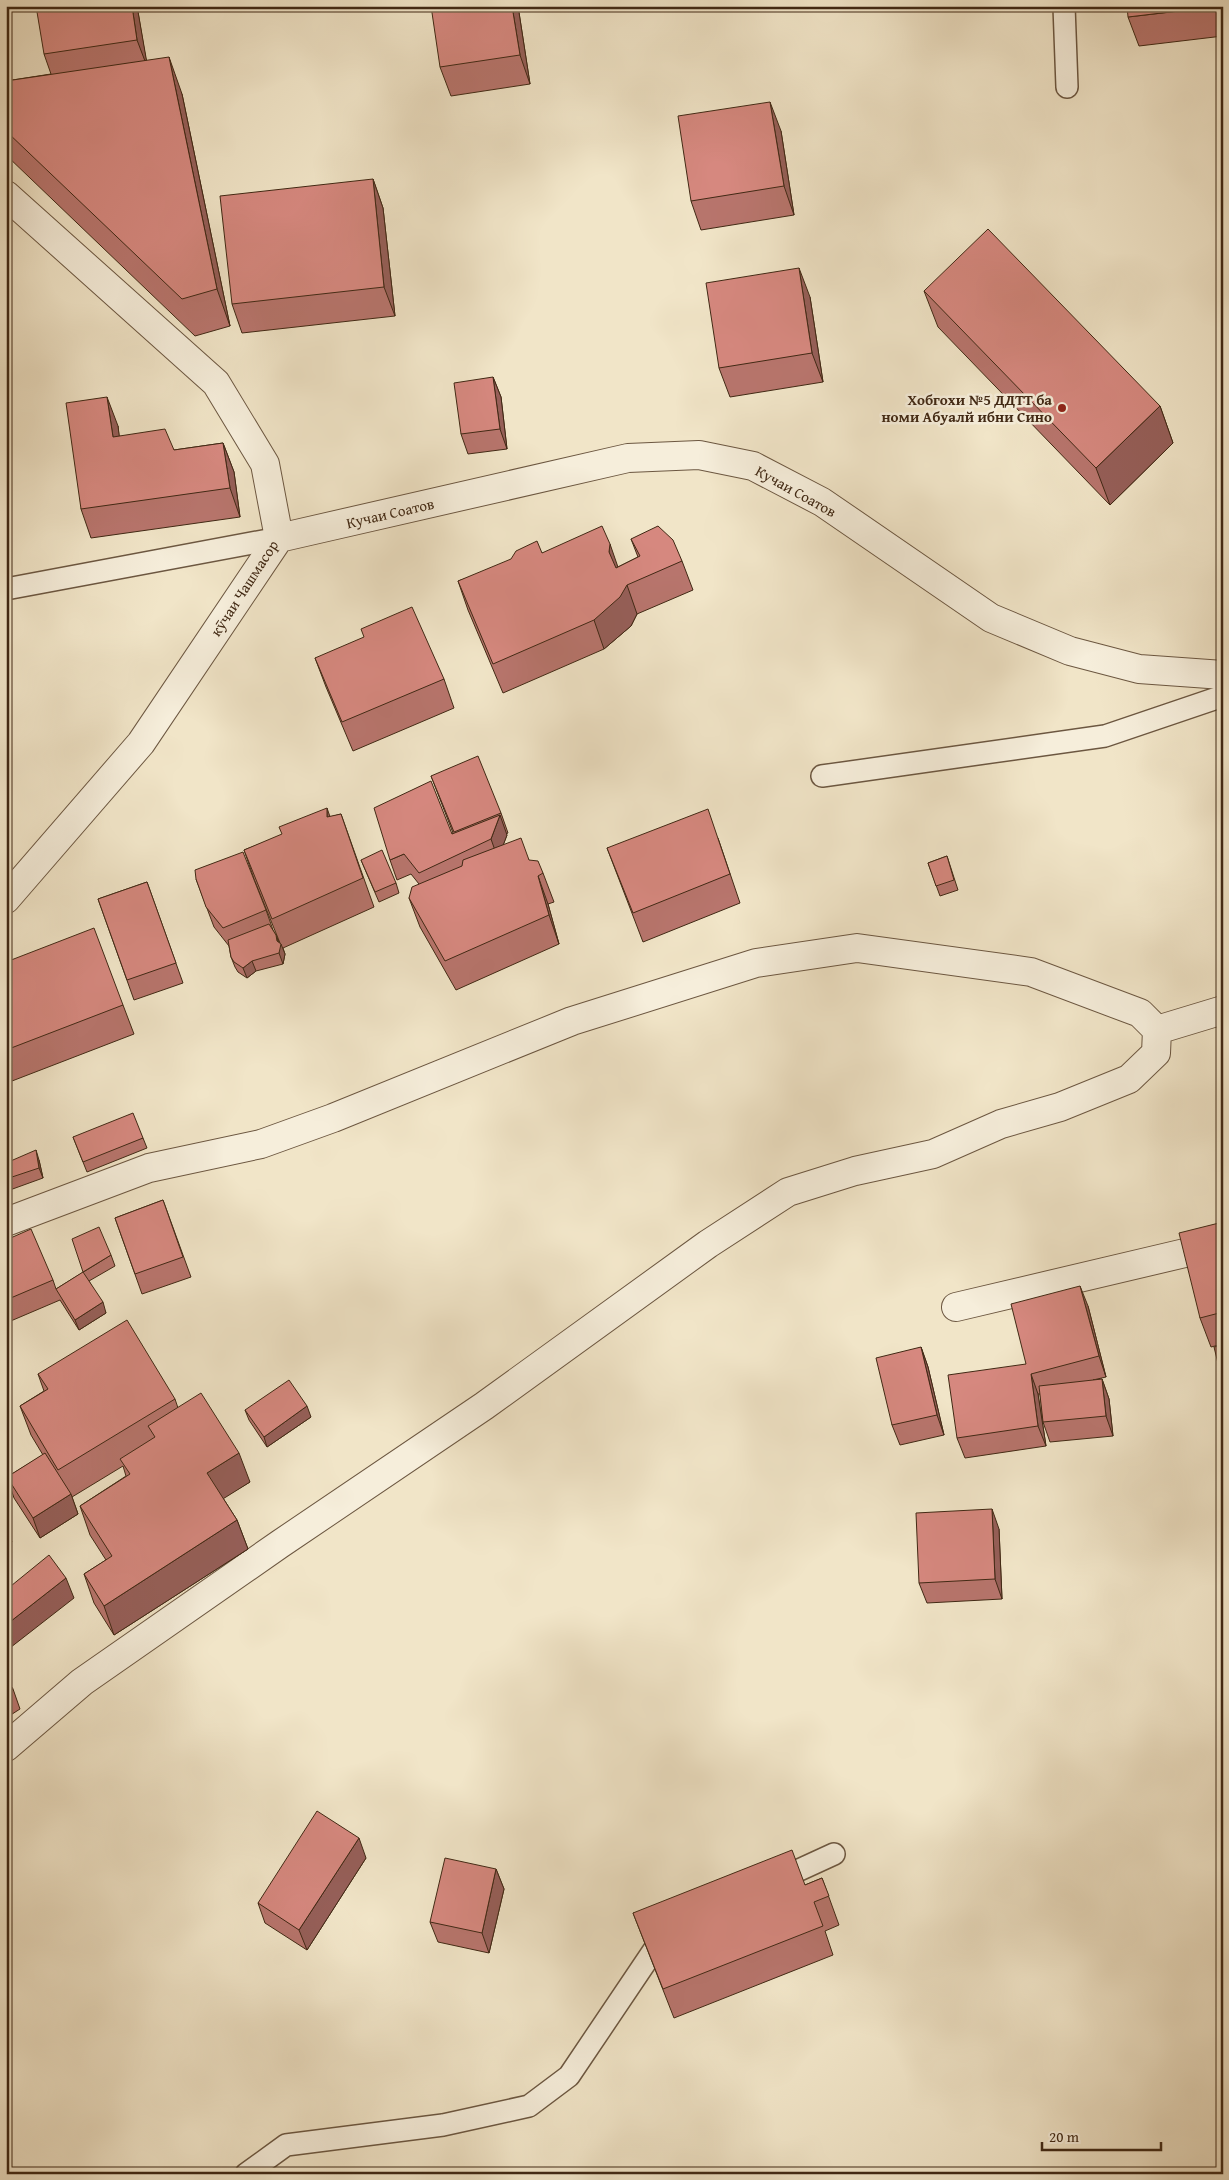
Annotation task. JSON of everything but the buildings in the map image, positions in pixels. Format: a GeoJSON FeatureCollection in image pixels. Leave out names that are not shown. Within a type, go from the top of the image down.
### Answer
{"type":"FeatureCollection","features":[{"type":"Feature","properties":{"kind":"street","name":"кӯчаи Чашмасор"},"geometry":{"type":"LineString","coordinates":[[6,195],[216,383],[265,464],[278,538],[141,743],[6,899]]}},
{"type":"Feature","properties":{"kind":"street","name":"Кучаи Соатов"},"geometry":{"type":"LineString","coordinates":[[278,538],[628,458],[699,456],[753,466],[822,502],[991,618],[1070,651],[1138,669],[1223,675]]}},
{"type":"Feature","properties":{"kind":"street"},"geometry":{"type":"LineString","coordinates":[[6,1222],[149,1168],[261,1144],[333,1118],[572,1021],[756,964],[857,948],[1032,972],[1140,1013],[1156,1030],[1156,1053],[1129,1079],[1060,1107],[1001,1124],[933,1154],[855,1171],[788,1192],[708,1244],[484,1406],[280,1544],[82,1682],[6,1747]]}},
{"type":"Feature","properties":{"kind":"street"},"geometry":{"type":"LineString","coordinates":[[1156,1030],[1223,1010]]}},
{"type":"Feature","properties":{"kind":"street"},"geometry":{"type":"LineString","coordinates":[[956,1307],[1223,1244]]}},
{"type":"Feature","properties":{"kind":"lane"},"geometry":{"type":"LineString","coordinates":[[1064,6],[1067,87]]}},
{"type":"Feature","properties":{"kind":"lane"},"geometry":{"type":"LineString","coordinates":[[6,589],[278,538]]}},
{"type":"Feature","properties":{"kind":"lane"},"geometry":{"type":"LineString","coordinates":[[822,776],[1105,736],[1223,696]]}},
{"type":"Feature","properties":{"kind":"lane"},"geometry":{"type":"LineString","coordinates":[[753,1892],[834,1854]]}},
{"type":"Feature","properties":{"kind":"lane"},"geometry":{"type":"LineString","coordinates":[[246,2174],[286,2144],[443,2125],[528,2106],[569,2076],[663,1933],[681,1925]]}},
{"type":"Feature","properties":{"kind":"place","name":"Хобгохи №5 ДДТТ ба номи Абуалй ибни Сино"},"geometry":{"type":"Point","coordinates":[1062,408]}}]}
